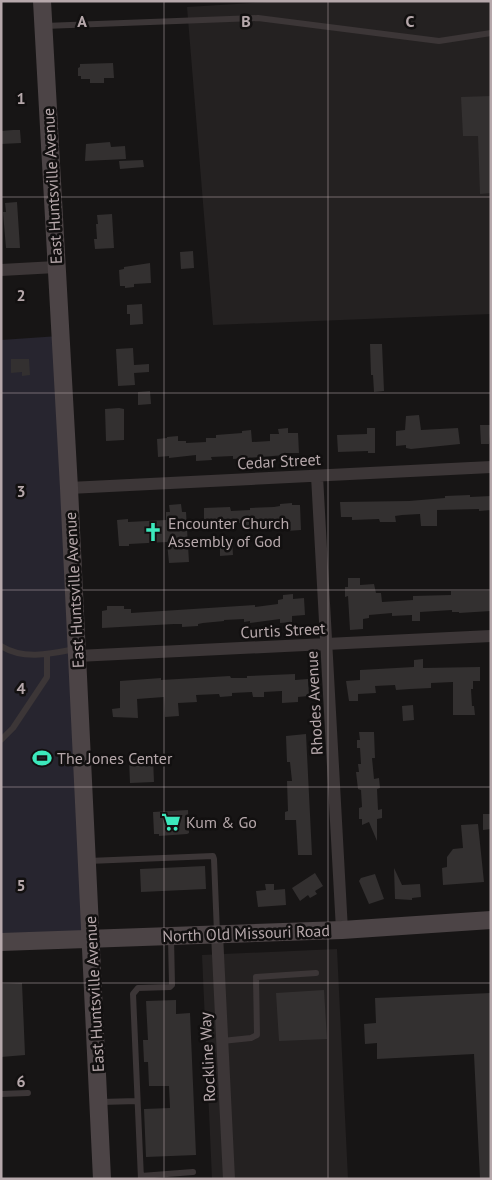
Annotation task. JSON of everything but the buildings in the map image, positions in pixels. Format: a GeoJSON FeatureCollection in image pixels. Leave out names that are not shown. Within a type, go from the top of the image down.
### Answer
{"type":"FeatureCollection","features":[{"type":"Feature","properties":{"kind":"main road","name":"East Huntsville Avenue"},"geometry":{"type":"LineString","coordinates":[[42,1],[69,488],[102,1179]]}},
{"type":"Feature","properties":{"kind":"main road","name":"North Old Missouri Road"},"geometry":{"type":"LineString","coordinates":[[1,942],[342,930],[491,920]]}},
{"type":"Feature","properties":{"kind":"street"},"geometry":{"type":"LineString","coordinates":[[1,270],[56,267]]}},
{"type":"Feature","properties":{"kind":"street","name":"Cedar Street"},"geometry":{"type":"LineString","coordinates":[[69,488],[491,467]]}},
{"type":"Feature","properties":{"kind":"street","name":"Rhodes Avenue"},"geometry":{"type":"LineString","coordinates":[[318,476],[342,930]]}},
{"type":"Feature","properties":{"kind":"street","name":"Curtis Street"},"geometry":{"type":"LineString","coordinates":[[77,653],[491,636]]}},
{"type":"Feature","properties":{"kind":"street","name":"Rockline Way"},"geometry":{"type":"LineString","coordinates":[[217,934],[229,1179]]}},
{"type":"Feature","properties":{"kind":"lane"},"geometry":{"type":"LineString","coordinates":[[43,26],[258,18],[438,41],[491,33]]}},
{"type":"Feature","properties":{"kind":"lane"},"geometry":{"type":"LineString","coordinates":[[1,646],[11,652],[34,655],[77,653]]}},
{"type":"Feature","properties":{"kind":"lane"},"geometry":{"type":"LineString","coordinates":[[1,740],[13,728],[47,677],[47,654]]}},
{"type":"Feature","properties":{"kind":"lane"},"geometry":{"type":"LineString","coordinates":[[87,861],[213,856],[217,934]]}},
{"type":"Feature","properties":{"kind":"lane"},"geometry":{"type":"LineString","coordinates":[[170,936],[172,985],[170,987],[138,988],[133,994],[141,1178],[193,1172]]}},
{"type":"Feature","properties":{"kind":"lane"},"geometry":{"type":"LineString","coordinates":[[222,1040],[251,1038],[257,1035],[256,977],[316,973]]}},
{"type":"Feature","properties":{"kind":"lane"},"geometry":{"type":"LineString","coordinates":[[1,1094],[28,1093]]}},
{"type":"Feature","properties":{"kind":"lane"},"geometry":{"type":"LineString","coordinates":[[99,1102],[137,1101]]}},
{"type":"Feature","properties":{"kind":"shaded area"},"geometry":{"type":"Polygon","coordinates":[[[284,1],[491,1],[491,314],[213,325],[187,7],[284,1]]]}},
{"type":"Feature","properties":{"kind":"shaded area","name":"The Jones Center"},"geometry":{"type":"Polygon","coordinates":[[[59,336],[91,939],[1,942],[1,340],[59,336]]]}},
{"type":"Feature","properties":{"kind":"shaded area"},"geometry":{"type":"Polygon","coordinates":[[[337,949],[348,1179],[212,1179],[202,955],[337,949]]]}},
{"type":"Feature","properties":{"kind":"place","name":"Encounter Church Assembly of God"},"geometry":{"type":"Point","coordinates":[153,532]}},
{"type":"Feature","properties":{"kind":"place","name":"The Jones Center"},"geometry":{"type":"Point","coordinates":[42,758]}},
{"type":"Feature","properties":{"kind":"place","name":"Kum & Go"},"geometry":{"type":"Point","coordinates":[171,822]}}]}
